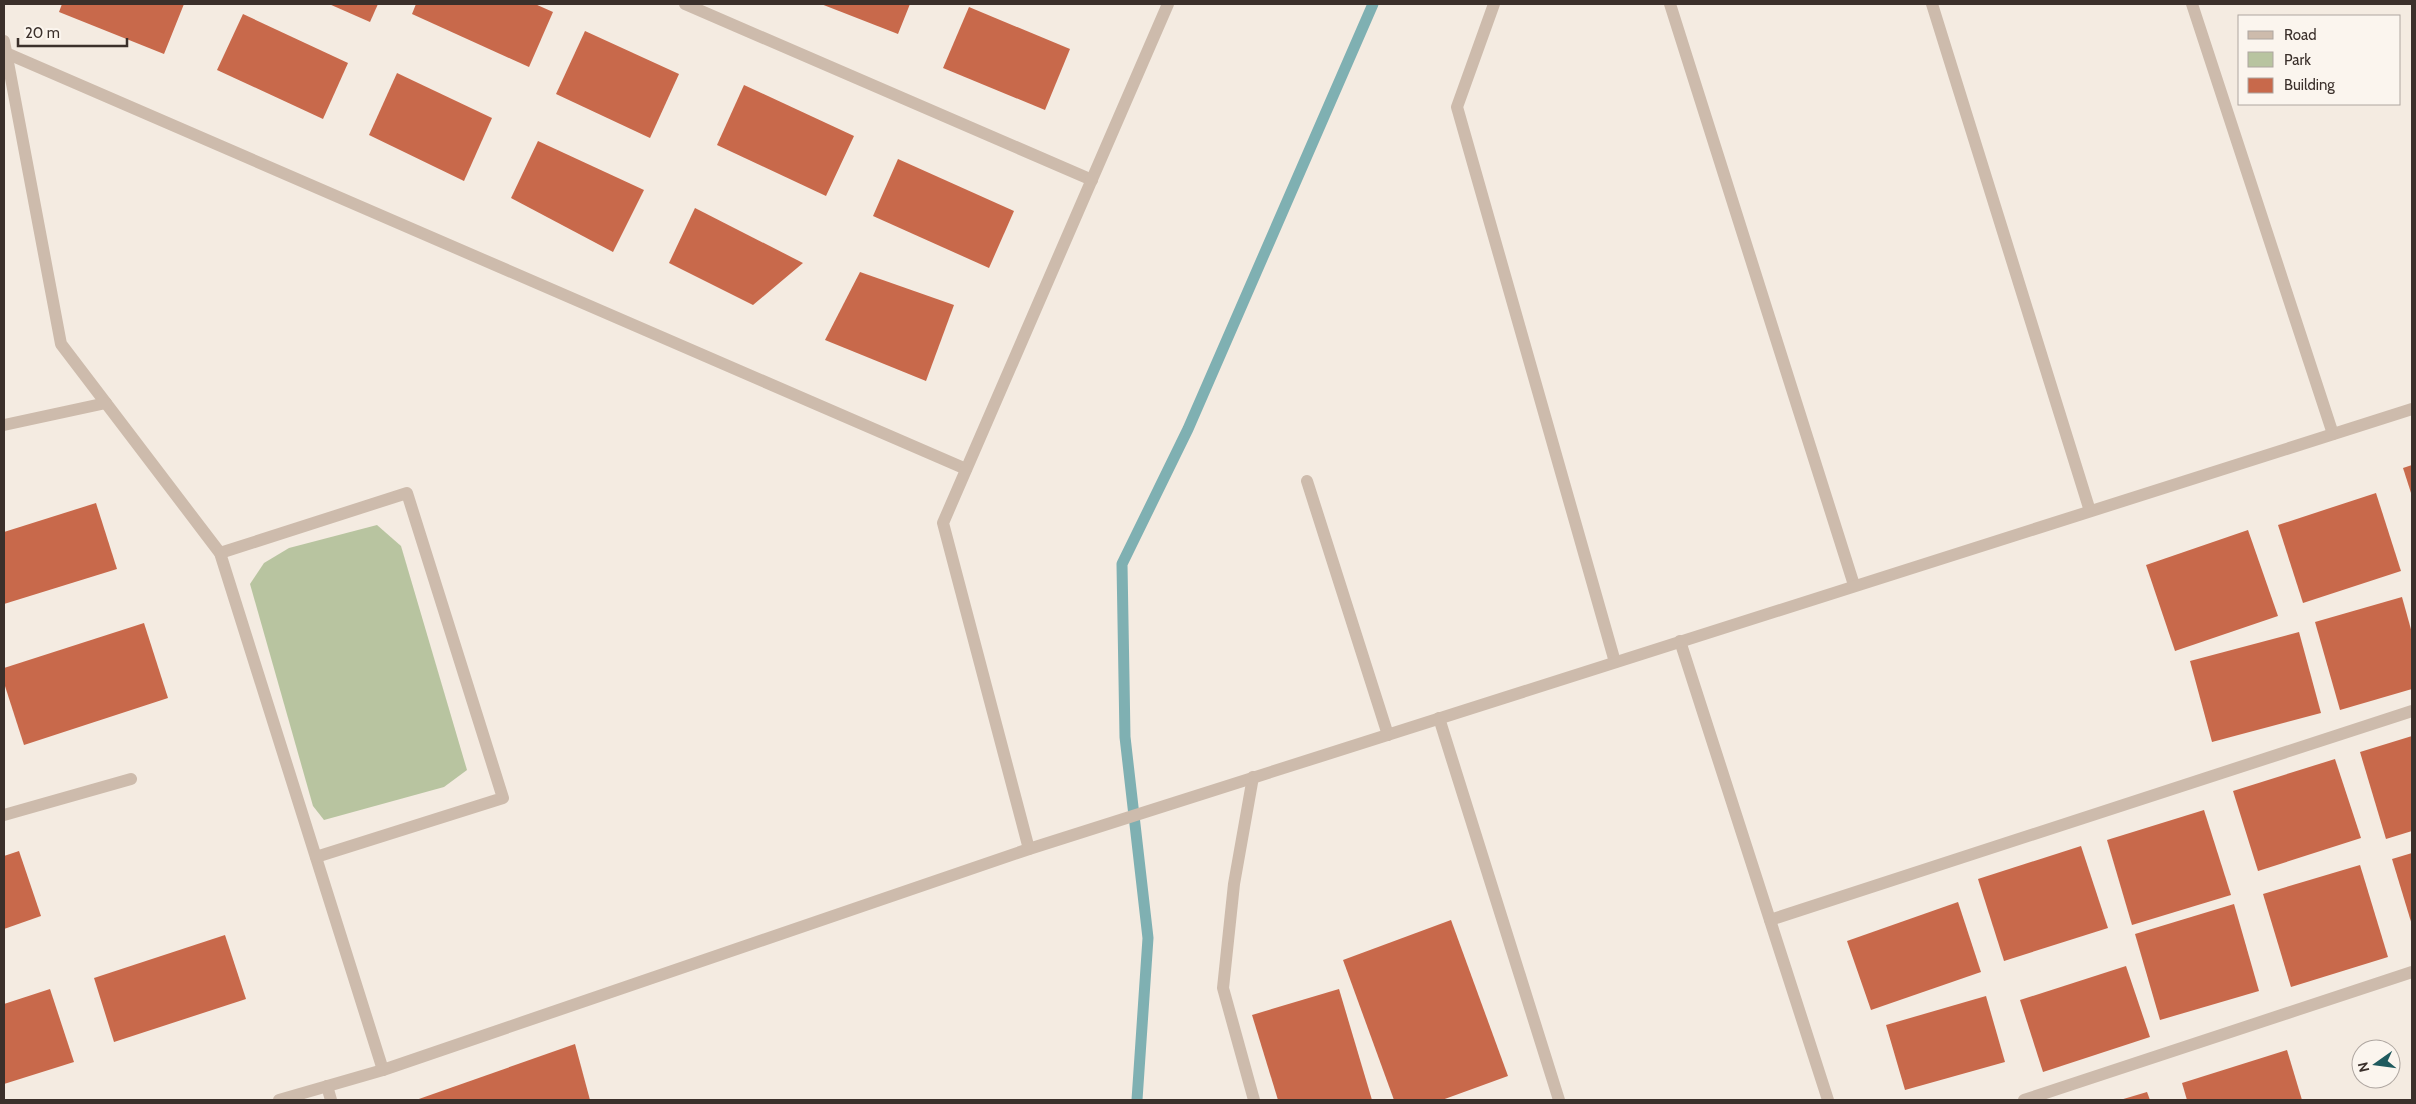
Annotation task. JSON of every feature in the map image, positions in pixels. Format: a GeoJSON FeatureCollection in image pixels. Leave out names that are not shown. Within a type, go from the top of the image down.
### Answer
{"type":"FeatureCollection","features":[{"type":"Feature","properties":{"kind":"street"},"geometry":{"type":"LineString","coordinates":[[685,4],[1092,180]]}},
{"type":"Feature","properties":{"kind":"street"},"geometry":{"type":"LineString","coordinates":[[1029,849],[943,523],[1168,4]]}},
{"type":"Feature","properties":{"kind":"street"},"geometry":{"type":"LineString","coordinates":[[1494,4],[1456,107],[1615,662]]}},
{"type":"Feature","properties":{"kind":"street"},"geometry":{"type":"LineString","coordinates":[[1670,4],[1854,586]]}},
{"type":"Feature","properties":{"kind":"street"},"geometry":{"type":"LineString","coordinates":[[1932,4],[2090,511]]}},
{"type":"Feature","properties":{"kind":"street"},"geometry":{"type":"LineString","coordinates":[[2192,4],[2333,434]]}},
{"type":"Feature","properties":{"kind":"street"},"geometry":{"type":"LineString","coordinates":[[5,47],[966,469]]}},
{"type":"Feature","properties":{"kind":"street"},"geometry":{"type":"LineString","coordinates":[[5,47],[61,344],[220,553],[383,1070]]}},
{"type":"Feature","properties":{"kind":"street"},"geometry":{"type":"LineString","coordinates":[[4,425],[106,403]]}},
{"type":"Feature","properties":{"kind":"street"},"geometry":{"type":"LineString","coordinates":[[279,1100],[383,1070],[1106,824],[2412,409]]}},
{"type":"Feature","properties":{"kind":"street"},"geometry":{"type":"LineString","coordinates":[[1307,481],[1388,734]]}},
{"type":"Feature","properties":{"kind":"street"},"geometry":{"type":"LineString","coordinates":[[220,553],[407,494],[503,798],[316,857]]}},
{"type":"Feature","properties":{"kind":"street"},"geometry":{"type":"LineString","coordinates":[[1680,641],[1828,1100]]}},
{"type":"Feature","properties":{"kind":"street"},"geometry":{"type":"LineString","coordinates":[[1770,920],[2412,711]]}},
{"type":"Feature","properties":{"kind":"street"},"geometry":{"type":"LineString","coordinates":[[1439,718],[1558,1100]]}},
{"type":"Feature","properties":{"kind":"street"},"geometry":{"type":"LineString","coordinates":[[1253,777],[1234,884],[1223,988],[1254,1100]]}},
{"type":"Feature","properties":{"kind":"street"},"geometry":{"type":"LineString","coordinates":[[4,815],[131,780]]}},
{"type":"Feature","properties":{"kind":"street"},"geometry":{"type":"LineString","coordinates":[[2024,1100],[2412,972]]}},
{"type":"Feature","properties":{"kind":"street"},"geometry":{"type":"LineString","coordinates":[[327,1086],[331,1100]]}},
{"type":"Feature","properties":{"kind":"green space"},"geometry":{"type":"Polygon","coordinates":[[[377,525],[401,546],[467,770],[444,787],[324,820],[313,806],[250,584],[264,563],[289,548],[377,525]]]}},
{"type":"Feature","properties":{"kind":"building"},"geometry":{"type":"Polygon","coordinates":[[[62,4],[184,4],[164,54],[59,12],[62,4]]]}},
{"type":"Feature","properties":{"kind":"building"},"geometry":{"type":"Polygon","coordinates":[[[329,4],[378,4],[370,22],[329,4]]]}},
{"type":"Feature","properties":{"kind":"building"},"geometry":{"type":"Polygon","coordinates":[[[416,4],[535,4],[553,12],[529,67],[412,14],[416,4]]]}},
{"type":"Feature","properties":{"kind":"building"},"geometry":{"type":"Polygon","coordinates":[[[821,4],[910,4],[898,34],[821,4]]]}},
{"type":"Feature","properties":{"kind":"building"},"geometry":{"type":"Polygon","coordinates":[[[969,7],[1070,49],[1045,110],[943,68],[969,7]]]}},
{"type":"Feature","properties":{"kind":"building"},"geometry":{"type":"Polygon","coordinates":[[[243,14],[348,63],[323,119],[217,70],[243,14]]]}},
{"type":"Feature","properties":{"kind":"building"},"geometry":{"type":"Polygon","coordinates":[[[585,31],[679,74],[650,138],[556,94],[585,31]]]}},
{"type":"Feature","properties":{"kind":"building"},"geometry":{"type":"Polygon","coordinates":[[[397,73],[492,118],[464,181],[369,135],[397,73]]]}},
{"type":"Feature","properties":{"kind":"building"},"geometry":{"type":"Polygon","coordinates":[[[744,85],[854,136],[826,196],[717,145],[744,85]]]}},
{"type":"Feature","properties":{"kind":"building"},"geometry":{"type":"Polygon","coordinates":[[[538,141],[644,190],[613,252],[511,198],[538,141]]]}},
{"type":"Feature","properties":{"kind":"building"},"geometry":{"type":"Polygon","coordinates":[[[898,159],[1014,211],[989,268],[873,216],[898,159]]]}},
{"type":"Feature","properties":{"kind":"building"},"geometry":{"type":"Polygon","coordinates":[[[695,208],[803,263],[753,305],[669,263],[695,208]]]}},
{"type":"Feature","properties":{"kind":"building"},"geometry":{"type":"Polygon","coordinates":[[[860,272],[954,305],[926,381],[825,340],[860,272]]]}},
{"type":"Feature","properties":{"kind":"building"},"geometry":{"type":"Polygon","coordinates":[[[2412,465],[2412,496],[2403,468],[2412,465]]]}},
{"type":"Feature","properties":{"kind":"building"},"geometry":{"type":"Polygon","coordinates":[[[2376,493],[2401,571],[2303,603],[2278,525],[2376,493]]]}},
{"type":"Feature","properties":{"kind":"building"},"geometry":{"type":"Polygon","coordinates":[[[96,503],[117,569],[4,604],[4,532],[96,503]]]}},
{"type":"Feature","properties":{"kind":"building"},"geometry":{"type":"Polygon","coordinates":[[[2248,530],[2278,616],[2175,651],[2146,565],[2248,530]]]}},
{"type":"Feature","properties":{"kind":"building"},"geometry":{"type":"Polygon","coordinates":[[[2402,597],[2412,633],[2412,689],[2340,710],[2315,622],[2402,597]]]}},
{"type":"Feature","properties":{"kind":"building"},"geometry":{"type":"Polygon","coordinates":[[[144,623],[168,698],[24,745],[4,683],[4,668],[144,623]]]}},
{"type":"Feature","properties":{"kind":"building"},"geometry":{"type":"Polygon","coordinates":[[[2299,632],[2321,713],[2212,742],[2190,661],[2299,632]]]}},
{"type":"Feature","properties":{"kind":"building"},"geometry":{"type":"Polygon","coordinates":[[[2412,736],[2412,831],[2386,839],[2360,752],[2412,736]]]}},
{"type":"Feature","properties":{"kind":"building"},"geometry":{"type":"Polygon","coordinates":[[[2335,759],[2361,838],[2258,871],[2233,791],[2335,759]]]}},
{"type":"Feature","properties":{"kind":"building"},"geometry":{"type":"Polygon","coordinates":[[[2204,810],[2231,895],[2132,925],[2107,840],[2204,810]]]}},
{"type":"Feature","properties":{"kind":"building"},"geometry":{"type":"Polygon","coordinates":[[[2081,846],[2108,928],[2004,961],[1978,879],[2081,846]]]}},
{"type":"Feature","properties":{"kind":"building"},"geometry":{"type":"Polygon","coordinates":[[[19,851],[41,916],[4,929],[4,856],[19,851]]]}},
{"type":"Feature","properties":{"kind":"building"},"geometry":{"type":"Polygon","coordinates":[[[2412,853],[2412,925],[2392,859],[2412,853]]]}},
{"type":"Feature","properties":{"kind":"building"},"geometry":{"type":"Polygon","coordinates":[[[2360,865],[2388,957],[2291,987],[2263,894],[2360,865]]]}},
{"type":"Feature","properties":{"kind":"building"},"geometry":{"type":"Polygon","coordinates":[[[1958,902],[1981,972],[1871,1010],[1847,941],[1958,902]]]}},
{"type":"Feature","properties":{"kind":"building"},"geometry":{"type":"Polygon","coordinates":[[[2234,904],[2259,991],[2160,1020],[2135,934],[2234,904]]]}},
{"type":"Feature","properties":{"kind":"building"},"geometry":{"type":"Polygon","coordinates":[[[1451,920],[1508,1076],[1442,1100],[1394,1100],[1343,960],[1451,920]]]}},
{"type":"Feature","properties":{"kind":"building"},"geometry":{"type":"Polygon","coordinates":[[[225,935],[246,999],[114,1042],[94,978],[225,935]]]}},
{"type":"Feature","properties":{"kind":"building"},"geometry":{"type":"Polygon","coordinates":[[[2126,966],[2150,1037],[2043,1072],[2020,1000],[2126,966]]]}},
{"type":"Feature","properties":{"kind":"building"},"geometry":{"type":"Polygon","coordinates":[[[50,989],[74,1062],[4,1084],[4,1004],[50,989]]]}},
{"type":"Feature","properties":{"kind":"building"},"geometry":{"type":"Polygon","coordinates":[[[1339,989],[1372,1100],[1278,1100],[1252,1015],[1339,989]]]}},
{"type":"Feature","properties":{"kind":"building"},"geometry":{"type":"Polygon","coordinates":[[[1986,996],[2005,1062],[1905,1090],[1886,1025],[1986,996]]]}},
{"type":"Feature","properties":{"kind":"building"},"geometry":{"type":"Polygon","coordinates":[[[575,1044],[590,1100],[416,1100],[575,1044]]]}},
{"type":"Feature","properties":{"kind":"building"},"geometry":{"type":"Polygon","coordinates":[[[2287,1050],[2302,1100],[2187,1100],[2182,1083],[2287,1050]]]}},
{"type":"Feature","properties":{"kind":"building"},"geometry":{"type":"Polygon","coordinates":[[[2147,1092],[2150,1100],[2120,1100],[2147,1092]]]}},
{"type":"Feature","properties":{"kind":"waterway"},"geometry":{"type":"LineString","coordinates":[[1137,1100],[1148,938],[1125,737],[1122,564],[1188,429],[1373,4]]}}]}
